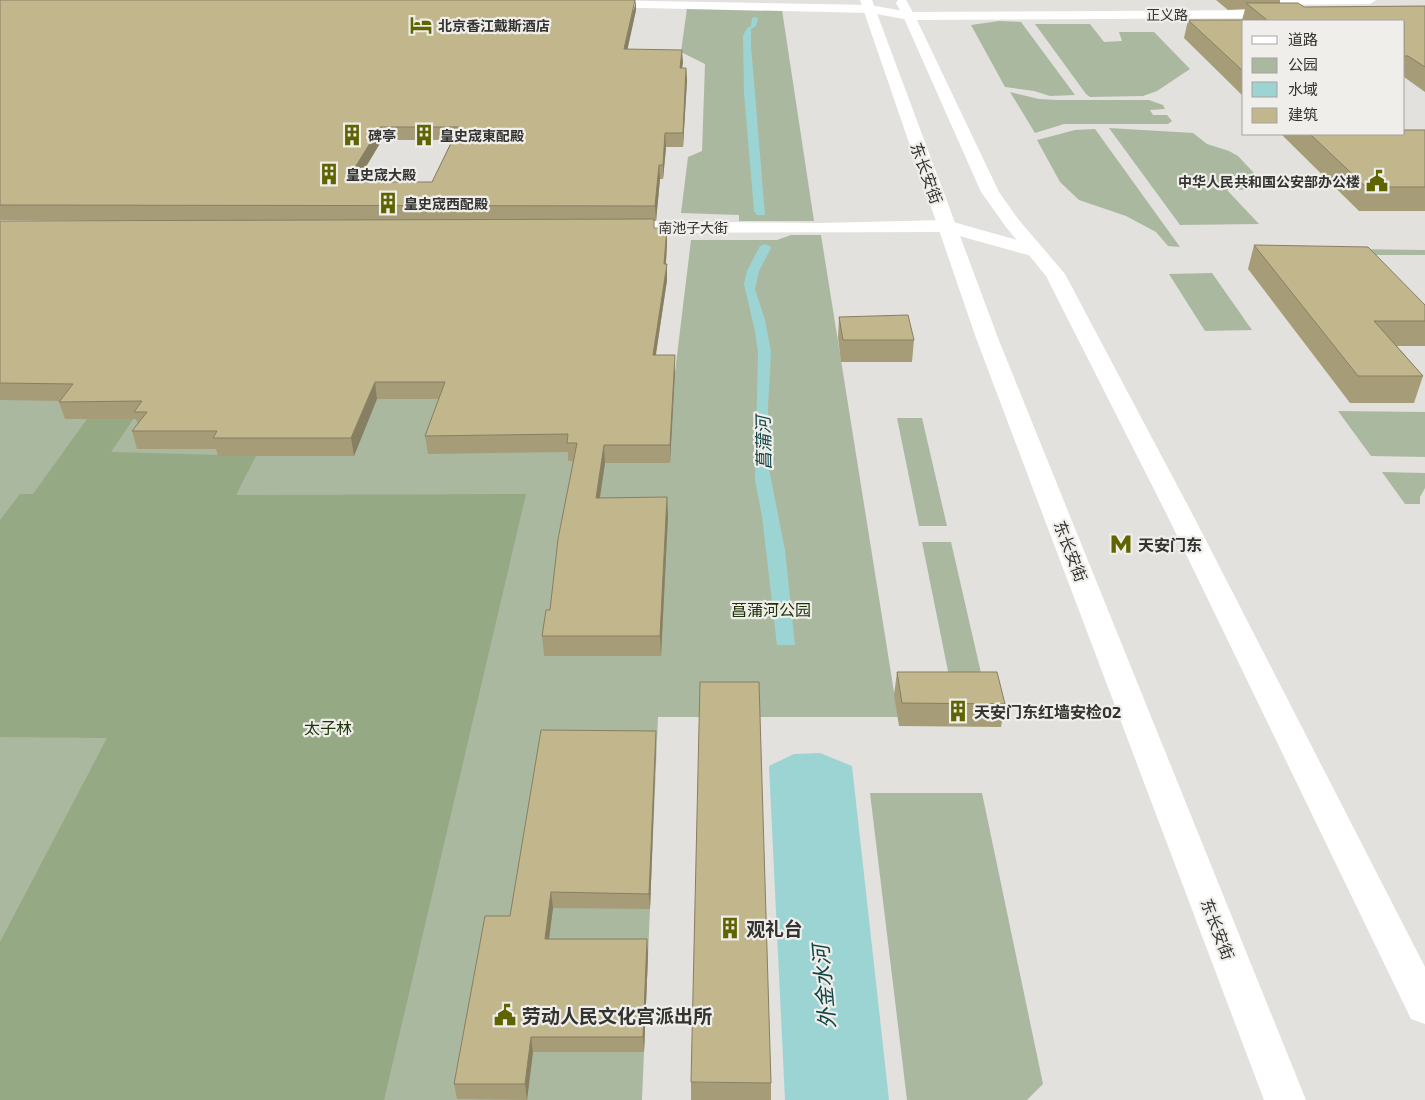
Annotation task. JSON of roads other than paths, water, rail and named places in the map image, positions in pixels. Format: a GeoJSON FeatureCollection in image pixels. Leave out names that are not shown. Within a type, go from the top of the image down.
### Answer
{"type":"FeatureCollection","features":[{"type":"Feature","properties":{"kind":"main road"},"geometry":{"type":"LineString","coordinates":[[1243,1],[1370,0]]}},
{"type":"Feature","properties":{"kind":"main road"},"geometry":{"type":"LineString","coordinates":[[584,3],[868,4],[904,6],[920,2]]}},
{"type":"Feature","properties":{"kind":"main road","name":"东长安街"},"geometry":{"type":"LineString","coordinates":[[868,4],[993,353],[1285,1100]]}},
{"type":"Feature","properties":{"kind":"main road"},"geometry":{"type":"LineString","coordinates":[[904,6],[990,192],[1012,223],[1055,274],[1168,493],[1425,1007]]}},
{"type":"Feature","properties":{"kind":"main road","name":"正义路"},"geometry":{"type":"LineString","coordinates":[[904,6],[1290,14]]}},
{"type":"Feature","properties":{"kind":"main road","name":"南池子大街"},"geometry":{"type":"LineString","coordinates":[[597,227],[946,226],[1035,251]]}},
{"type":"Feature","properties":{"kind":"water"},"geometry":{"type":"Polygon","coordinates":[[[752,18],[758,18],[756,26],[751,29],[751,46],[765,215],[757,215],[754,211],[744,93],[743,36],[747,28],[751,26],[752,18]]]}},
{"type":"Feature","properties":{"kind":"water","name":"菖蒲河"},"geometry":{"type":"Polygon","coordinates":[[[765,244],[771,248],[759,271],[755,289],[765,320],[771,352],[768,406],[768,464],[785,550],[795,645],[777,645],[762,516],[755,480],[758,352],[744,284],[747,271],[760,246],[765,244]]]}},
{"type":"Feature","properties":{"kind":"water","name":"外金水河"},"geometry":{"type":"Polygon","coordinates":[[[820,753],[852,766],[889,1100],[785,1100],[769,766],[794,754],[820,753]]]}},
{"type":"Feature","properties":{"kind":"place","name":"北京香江戴斯酒店"},"geometry":{"type":"Point","coordinates":[421,25]}},
{"type":"Feature","properties":{"kind":"place","name":"碑亭"},"geometry":{"type":"Point","coordinates":[352,135]}},
{"type":"Feature","properties":{"kind":"place","name":"皇史宬東配殿"},"geometry":{"type":"Point","coordinates":[424,135]}},
{"type":"Feature","properties":{"kind":"place","name":"皇史宬大殿"},"geometry":{"type":"Point","coordinates":[329,174]}},
{"type":"Feature","properties":{"kind":"place","name":"中华人民共和国公安部办公楼"},"geometry":{"type":"Point","coordinates":[1377,181]}},
{"type":"Feature","properties":{"kind":"place","name":"皇史宬西配殿"},"geometry":{"type":"Point","coordinates":[388,203]}},
{"type":"Feature","properties":{"kind":"place","name":"天安门东"},"geometry":{"type":"Point","coordinates":[1121,544]}},
{"type":"Feature","properties":{"kind":"place","name":"天安门东红墙安检02"},"geometry":{"type":"Point","coordinates":[958,711]}},
{"type":"Feature","properties":{"kind":"place","name":"观礼台"},"geometry":{"type":"Point","coordinates":[730,928]}},
{"type":"Feature","properties":{"kind":"place","name":"劳动人民文化宫派出所"},"geometry":{"type":"Point","coordinates":[505,1015]}},
{"type":"Feature","properties":{"kind":"park label","name":"菖蒲河公园"},"geometry":{"type":"Point","coordinates":[771,609]}},
{"type":"Feature","properties":{"kind":"park label","name":"太子林"},"geometry":{"type":"Point","coordinates":[328,727]}}]}
